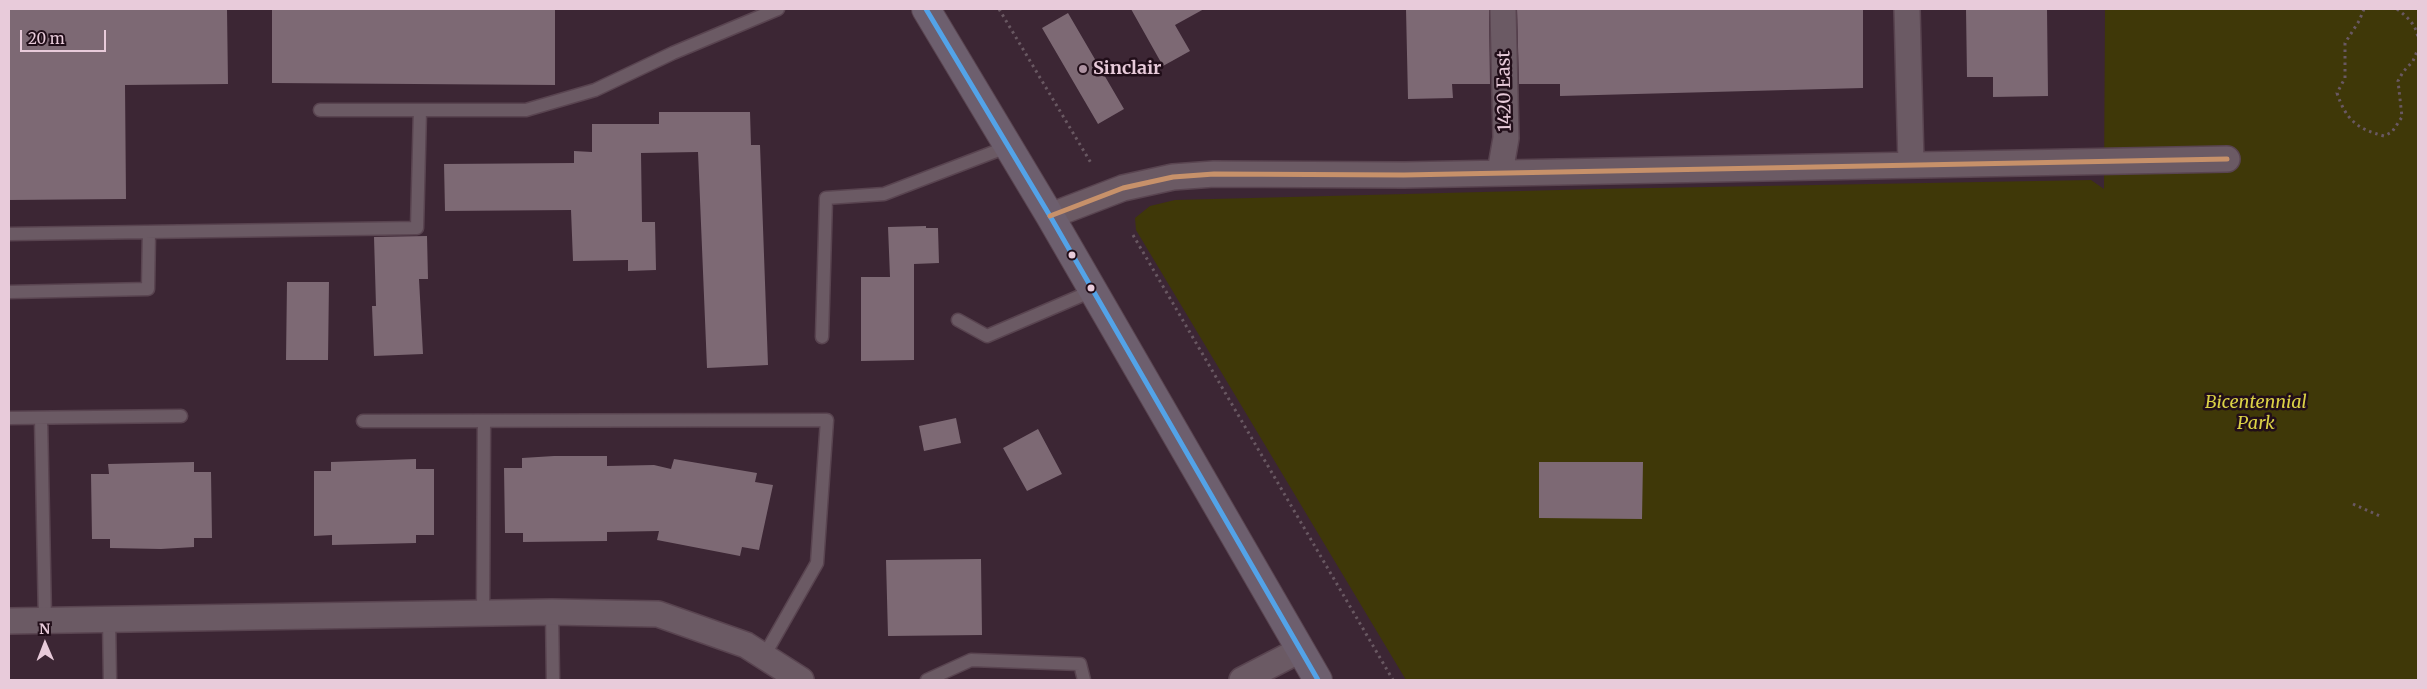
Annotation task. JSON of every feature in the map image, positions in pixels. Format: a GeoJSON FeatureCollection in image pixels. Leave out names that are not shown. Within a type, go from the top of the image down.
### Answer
{"type":"FeatureCollection","features":[{"type":"Feature","properties":{"kind":"main road"},"geometry":{"type":"LineString","coordinates":[[926,9],[1050,216],[1092,292],[1318,680]]}},
{"type":"Feature","properties":{"kind":"street","name":"1420 East"},"geometry":{"type":"LineString","coordinates":[[1500,172],[1506,138],[1503,9]]}},
{"type":"Feature","properties":{"kind":"street"},"geometry":{"type":"LineString","coordinates":[[1907,9],[1912,164]]}},
{"type":"Feature","properties":{"kind":"street"},"geometry":{"type":"LineString","coordinates":[[1050,216],[1114,190],[1173,177],[1214,174],[1500,172],[2227,159]]}},
{"type":"Feature","properties":{"kind":"street"},"geometry":{"type":"LineString","coordinates":[[9,621],[552,612],[658,614],[746,645],[800,680]]}},
{"type":"Feature","properties":{"kind":"street"},"geometry":{"type":"LineString","coordinates":[[1242,680],[1300,650]]}},
{"type":"Feature","properties":{"kind":"lane"},"geometry":{"type":"LineString","coordinates":[[320,110],[526,110],[595,90],[673,53],[778,9]]}},
{"type":"Feature","properties":{"kind":"lane"},"geometry":{"type":"LineString","coordinates":[[9,234],[417,228],[420,110]]}},
{"type":"Feature","properties":{"kind":"lane"},"geometry":{"type":"LineString","coordinates":[[822,337],[826,198],[884,194],[1007,147]]}},
{"type":"Feature","properties":{"kind":"lane"},"geometry":{"type":"LineString","coordinates":[[9,292],[148,289],[149,232]]}},
{"type":"Feature","properties":{"kind":"lane"},"geometry":{"type":"LineString","coordinates":[[958,320],[987,336],[1092,292]]}},
{"type":"Feature","properties":{"kind":"lane"},"geometry":{"type":"LineString","coordinates":[[9,418],[181,416]]}},
{"type":"Feature","properties":{"kind":"lane"},"geometry":{"type":"LineString","coordinates":[[41,418],[46,620]]}},
{"type":"Feature","properties":{"kind":"lane"},"geometry":{"type":"LineString","coordinates":[[364,421],[827,420],[817,563],[764,656]]}},
{"type":"Feature","properties":{"kind":"lane"},"geometry":{"type":"LineString","coordinates":[[483,613],[484,421]]}},
{"type":"Feature","properties":{"kind":"lane"},"geometry":{"type":"LineString","coordinates":[[552,612],[553,680]]}},
{"type":"Feature","properties":{"kind":"lane"},"geometry":{"type":"LineString","coordinates":[[109,619],[110,680]]}},
{"type":"Feature","properties":{"kind":"lane"},"geometry":{"type":"LineString","coordinates":[[927,680],[972,660],[1080,664],[1084,680]]}},
{"type":"Feature","properties":{"kind":"path"},"geometry":{"type":"LineString","coordinates":[[999,9],[1091,163]]}},
{"type":"Feature","properties":{"kind":"path"},"geometry":{"type":"LineString","coordinates":[[2364,9],[2345,43],[2345,78],[2337,93],[2342,108],[2364,131],[2384,136],[2392,132],[2402,117],[2398,81],[2403,72],[2414,61],[2418,50]]}},
{"type":"Feature","properties":{"kind":"path"},"geometry":{"type":"LineString","coordinates":[[2397,9],[2408,17],[2416,29],[2418,38]]}},
{"type":"Feature","properties":{"kind":"path"},"geometry":{"type":"LineString","coordinates":[[1133,235],[1393,680]]}},
{"type":"Feature","properties":{"kind":"path"},"geometry":{"type":"LineString","coordinates":[[2353,504],[2382,517]]}},
{"type":"Feature","properties":{"kind":"green space","name":"Bicentennial Park"},"geometry":{"type":"Polygon","coordinates":[[[2105,9],[2418,9],[2418,680],[1406,680],[1136,230],[1135,218],[1150,206],[1175,200],[1597,189],[2091,180],[2104,189],[2105,9]]]}},
{"type":"Feature","properties":{"kind":"building"},"geometry":{"type":"Polygon","coordinates":[[[9,9],[227,9],[228,84],[125,85],[126,199],[9,200],[9,9]]]}},
{"type":"Feature","properties":{"kind":"building"},"geometry":{"type":"Polygon","coordinates":[[[272,9],[555,9],[555,85],[272,83],[272,9]]]}},
{"type":"Feature","properties":{"kind":"building"},"geometry":{"type":"Polygon","coordinates":[[[1131,9],[1204,9],[1175,25],[1190,51],[1163,66],[1131,9]]]}},
{"type":"Feature","properties":{"kind":"building"},"geometry":{"type":"Polygon","coordinates":[[[1406,9],[1489,9],[1490,84],[1452,84],[1453,98],[1408,99],[1406,9]]]}},
{"type":"Feature","properties":{"kind":"building"},"geometry":{"type":"Polygon","coordinates":[[[1517,9],[1863,9],[1863,88],[1560,96],[1560,84],[1519,84],[1517,9]]]}},
{"type":"Feature","properties":{"kind":"building"},"geometry":{"type":"Polygon","coordinates":[[[1966,9],[2047,9],[2048,96],[1993,97],[1993,77],[1967,77],[1966,9]]]}},
{"type":"Feature","properties":{"kind":"building","name":"Sinclair"},"geometry":{"type":"Polygon","coordinates":[[[1068,13],[1124,109],[1098,124],[1042,28],[1068,13]]]}},
{"type":"Feature","properties":{"kind":"building"},"geometry":{"type":"Polygon","coordinates":[[[659,112],[750,112],[751,145],[760,145],[768,365],[707,368],[698,152],[641,153],[642,222],[655,222],[656,270],[628,271],[628,260],[573,261],[571,210],[445,211],[444,164],[574,163],[574,151],[592,152],[592,124],[659,124],[659,112]]]}},
{"type":"Feature","properties":{"kind":"building"},"geometry":{"type":"Polygon","coordinates":[[[926,226],[926,228],[938,228],[939,263],[914,264],[914,360],[861,361],[861,277],[890,277],[888,227],[926,226]]]}},
{"type":"Feature","properties":{"kind":"building"},"geometry":{"type":"Polygon","coordinates":[[[427,236],[428,279],[419,279],[423,354],[374,356],[372,306],[376,306],[374,237],[427,236]]]}},
{"type":"Feature","properties":{"kind":"building"},"geometry":{"type":"Polygon","coordinates":[[[287,282],[329,282],[328,360],[286,360],[287,282]]]}},
{"type":"Feature","properties":{"kind":"building"},"geometry":{"type":"Polygon","coordinates":[[[956,418],[961,443],[924,451],[919,426],[956,418]]]}},
{"type":"Feature","properties":{"kind":"building"},"geometry":{"type":"Polygon","coordinates":[[[1038,429],[1062,474],[1027,491],[1003,448],[1038,429]]]}},
{"type":"Feature","properties":{"kind":"building"},"geometry":{"type":"Polygon","coordinates":[[[607,456],[607,466],[654,465],[671,469],[674,459],[757,473],[755,482],[773,485],[759,550],[742,547],[740,556],[657,540],[659,531],[607,532],[607,541],[523,542],[523,533],[505,533],[504,468],[522,468],[522,458],[607,456]]]}},
{"type":"Feature","properties":{"kind":"building"},"geometry":{"type":"Polygon","coordinates":[[[416,459],[416,469],[434,469],[434,535],[416,535],[416,543],[332,545],[332,535],[314,536],[314,471],[331,471],[331,462],[416,459]]]}},
{"type":"Feature","properties":{"kind":"building"},"geometry":{"type":"Polygon","coordinates":[[[194,462],[194,472],[211,472],[212,538],[194,538],[194,547],[161,549],[110,548],[110,539],[92,539],[91,474],[109,474],[108,464],[194,462]]]}},
{"type":"Feature","properties":{"kind":"building"},"geometry":{"type":"Polygon","coordinates":[[[1539,462],[1643,462],[1642,519],[1539,518],[1539,462]]]}},
{"type":"Feature","properties":{"kind":"building"},"geometry":{"type":"Polygon","coordinates":[[[981,559],[982,635],[888,636],[886,560],[981,559]]]}},
{"type":"Feature","properties":{"kind":"transit line"},"geometry":{"type":"LineString","coordinates":[[926,9],[1050,216],[1318,680]]}},
{"type":"Feature","properties":{"kind":"transit line"},"geometry":{"type":"LineString","coordinates":[[1050,216],[1123,188],[1173,177],[1214,174],[1404,175],[2227,159]]}},
{"type":"Feature","properties":{"kind":"place","name":"Sinclair"},"geometry":{"type":"Point","coordinates":[1083,69]}}]}
